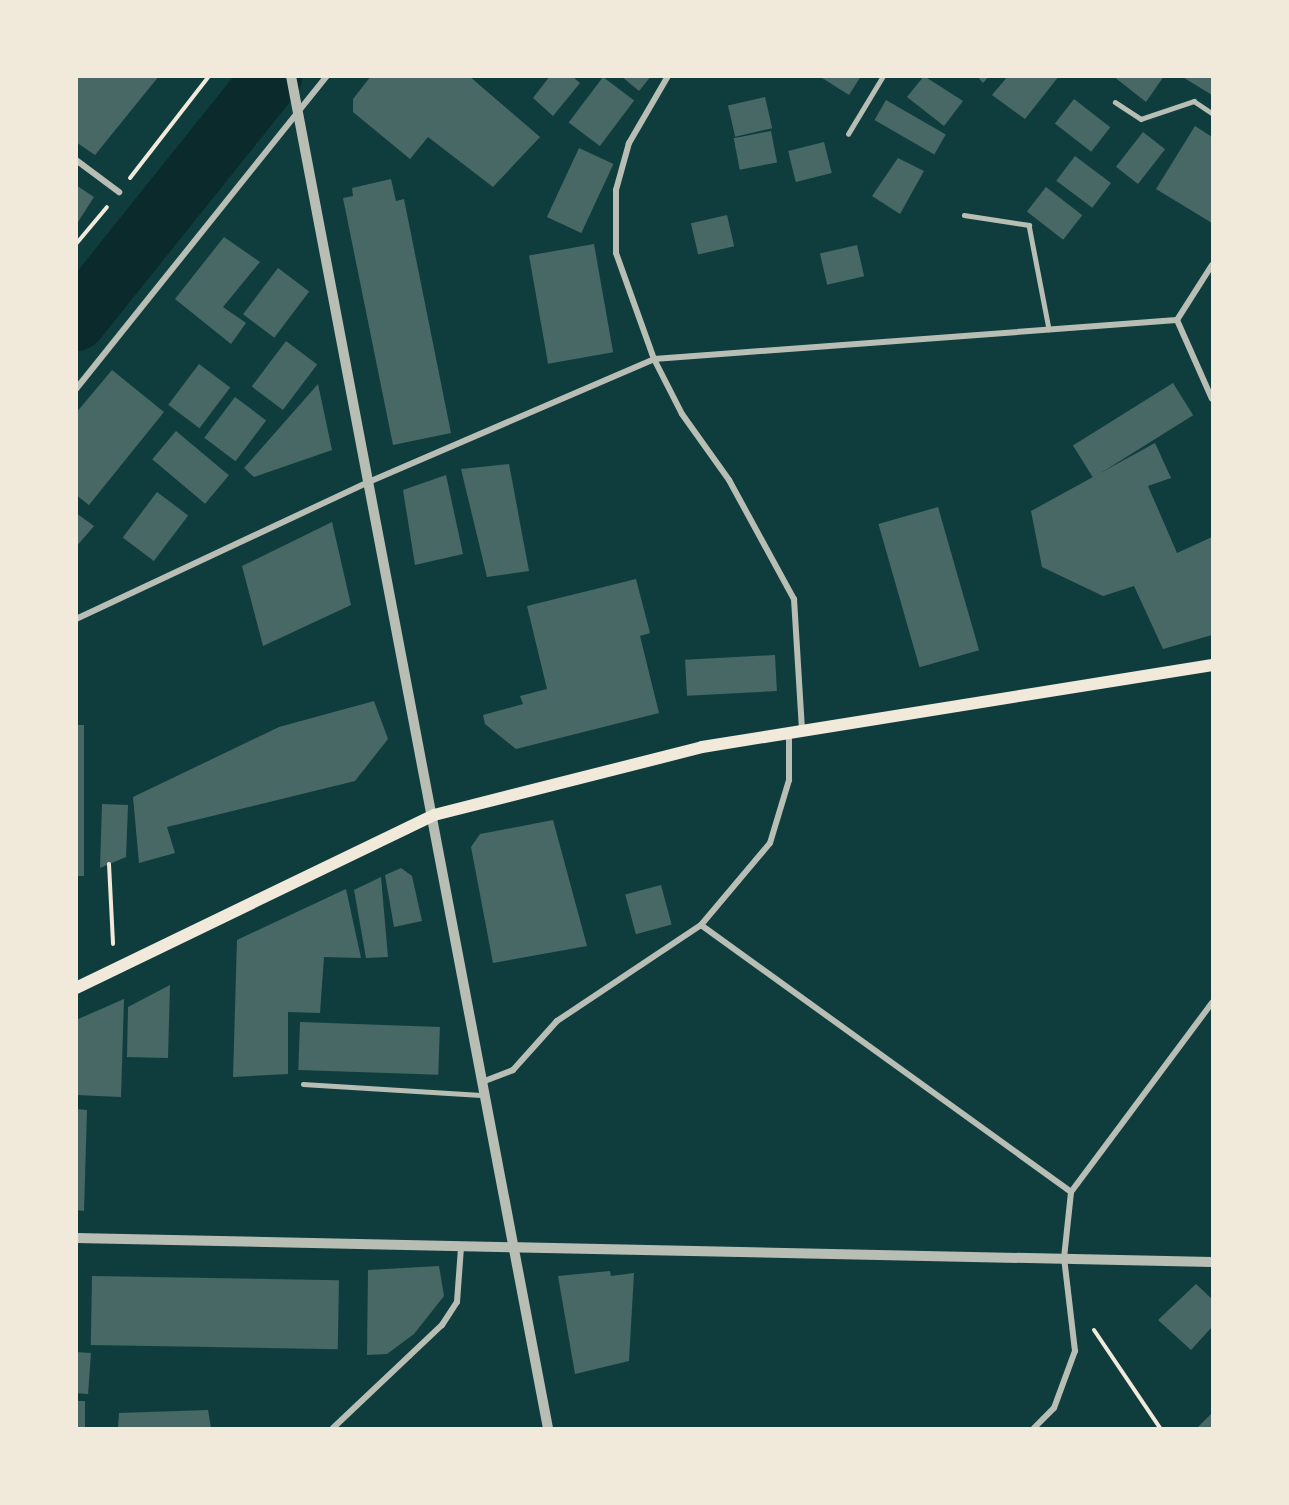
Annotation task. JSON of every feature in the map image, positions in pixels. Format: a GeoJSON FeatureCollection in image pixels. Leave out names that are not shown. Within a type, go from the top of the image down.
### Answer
{"type":"FeatureCollection","features":[{"type":"Feature","properties":{"kind":"main road"},"geometry":{"type":"LineString","coordinates":[[76,988],[434,815],[702,747],[1212,665]]}},
{"type":"Feature","properties":{"kind":"street"},"geometry":{"type":"LineString","coordinates":[[291,76],[296,117],[371,481],[548,1428]]}},
{"type":"Feature","properties":{"kind":"street"},"geometry":{"type":"LineString","coordinates":[[76,390],[327,76]]}},
{"type":"Feature","properties":{"kind":"street"},"geometry":{"type":"LineString","coordinates":[[668,76],[629,143],[616,190],[616,253],[654,359],[794,599],[802,731]]}},
{"type":"Feature","properties":{"kind":"street"},"geometry":{"type":"LineString","coordinates":[[76,160],[119,192]]}},
{"type":"Feature","properties":{"kind":"street"},"geometry":{"type":"LineString","coordinates":[[1176,320],[1212,265]]}},
{"type":"Feature","properties":{"kind":"street"},"geometry":{"type":"LineString","coordinates":[[76,619],[371,481],[654,359],[1176,320]]}},
{"type":"Feature","properties":{"kind":"street"},"geometry":{"type":"LineString","coordinates":[[1176,320],[1212,399]]}},
{"type":"Feature","properties":{"kind":"street"},"geometry":{"type":"LineString","coordinates":[[482,1082],[513,1070],[557,1021],[701,925],[770,843],[789,780],[789,733]]}},
{"type":"Feature","properties":{"kind":"street"},"geometry":{"type":"LineString","coordinates":[[701,925],[1071,1192]]}},
{"type":"Feature","properties":{"kind":"street"},"geometry":{"type":"LineString","coordinates":[[1034,1428],[1054,1408],[1075,1351],[1064,1258],[1071,1192],[1212,1003]]}},
{"type":"Feature","properties":{"kind":"street"},"geometry":{"type":"LineString","coordinates":[[76,1238],[1212,1262]]}},
{"type":"Feature","properties":{"kind":"street"},"geometry":{"type":"LineString","coordinates":[[333,1428],[442,1325],[457,1302],[461,1247]]}},
{"type":"Feature","properties":{"kind":"lane"},"geometry":{"type":"LineString","coordinates":[[848,134],[883,76]]}},
{"type":"Feature","properties":{"kind":"lane"},"geometry":{"type":"LineString","coordinates":[[1115,102],[1142,119],[1194,101],[1212,113]]}},
{"type":"Feature","properties":{"kind":"lane"},"geometry":{"type":"LineString","coordinates":[[964,215],[1029,225],[1049,329]]}},
{"type":"Feature","properties":{"kind":"lane"},"geometry":{"type":"LineString","coordinates":[[303,1084],[485,1095]]}},
{"type":"Feature","properties":{"kind":"path"},"geometry":{"type":"LineString","coordinates":[[76,244],[209,76]]}},
{"type":"Feature","properties":{"kind":"path"},"geometry":{"type":"LineString","coordinates":[[110,864],[113,947]]}},
{"type":"Feature","properties":{"kind":"path"},"geometry":{"type":"LineString","coordinates":[[1090,1324],[1160,1428]]}},
{"type":"Feature","properties":{"kind":"building"},"geometry":{"type":"Polygon","coordinates":[[[76,76],[159,76],[95,155],[76,142],[76,76]]]}},
{"type":"Feature","properties":{"kind":"building"},"geometry":{"type":"Polygon","coordinates":[[[371,76],[469,76],[540,137],[493,187],[428,137],[410,159],[353,112],[353,99],[371,76]]]}},
{"type":"Feature","properties":{"kind":"building"},"geometry":{"type":"Polygon","coordinates":[[[550,76],[572,76],[580,83],[553,116],[533,98],[550,76]]]}},
{"type":"Feature","properties":{"kind":"building"},"geometry":{"type":"Polygon","coordinates":[[[621,76],[651,76],[639,91],[621,76]]]}},
{"type":"Feature","properties":{"kind":"building"},"geometry":{"type":"Polygon","coordinates":[[[819,76],[861,76],[849,95],[819,76]]]}},
{"type":"Feature","properties":{"kind":"building"},"geometry":{"type":"Polygon","coordinates":[[[924,76],[963,101],[944,126],[907,97],[924,76]]]}},
{"type":"Feature","properties":{"kind":"building"},"geometry":{"type":"Polygon","coordinates":[[[977,76],[989,76],[983,83],[977,76]]]}},
{"type":"Feature","properties":{"kind":"building"},"geometry":{"type":"Polygon","coordinates":[[[1008,76],[1059,76],[1025,119],[992,95],[1008,76]]]}},
{"type":"Feature","properties":{"kind":"building"},"geometry":{"type":"Polygon","coordinates":[[[1113,76],[1164,76],[1146,102],[1113,76]]]}},
{"type":"Feature","properties":{"kind":"building"},"geometry":{"type":"Polygon","coordinates":[[[1181,76],[1212,76],[1212,95],[1181,76]]]}},
{"type":"Feature","properties":{"kind":"building"},"geometry":{"type":"Polygon","coordinates":[[[603,77],[634,100],[600,146],[569,123],[603,77]]]}},
{"type":"Feature","properties":{"kind":"building"},"geometry":{"type":"Polygon","coordinates":[[[765,97],[772,128],[735,137],[728,106],[765,97]]]}},
{"type":"Feature","properties":{"kind":"building"},"geometry":{"type":"Polygon","coordinates":[[[1074,99],[1110,127],[1091,152],[1055,123],[1074,99]]]}},
{"type":"Feature","properties":{"kind":"building"},"geometry":{"type":"Polygon","coordinates":[[[886,100],[946,134],[934,154],[874,120],[886,100]]]}},
{"type":"Feature","properties":{"kind":"building"},"geometry":{"type":"Polygon","coordinates":[[[1195,126],[1212,137],[1212,223],[1156,189],[1195,126]]]}},
{"type":"Feature","properties":{"kind":"building"},"geometry":{"type":"Polygon","coordinates":[[[771,131],[777,162],[740,170],[734,138],[771,131]]]}},
{"type":"Feature","properties":{"kind":"building"},"geometry":{"type":"Polygon","coordinates":[[[1143,132],[1165,149],[1138,184],[1116,167],[1143,132]]]}},
{"type":"Feature","properties":{"kind":"building"},"geometry":{"type":"Polygon","coordinates":[[[824,142],[832,173],[796,182],[788,151],[824,142]]]}},
{"type":"Feature","properties":{"kind":"building"},"geometry":{"type":"Polygon","coordinates":[[[579,148],[613,164],[581,233],[547,217],[579,148]]]}},
{"type":"Feature","properties":{"kind":"building"},"geometry":{"type":"Polygon","coordinates":[[[1075,156],[1111,183],[1092,208],[1056,181],[1075,156]]]}},
{"type":"Feature","properties":{"kind":"building"},"geometry":{"type":"Polygon","coordinates":[[[898,158],[924,171],[900,214],[872,196],[898,158]]]}},
{"type":"Feature","properties":{"kind":"building"},"geometry":{"type":"Polygon","coordinates":[[[391,179],[396,201],[404,199],[451,433],[393,445],[343,198],[353,196],[352,188],[391,179]]]}},
{"type":"Feature","properties":{"kind":"building"},"geometry":{"type":"Polygon","coordinates":[[[76,185],[94,197],[76,225],[76,185]]]}},
{"type":"Feature","properties":{"kind":"building"},"geometry":{"type":"Polygon","coordinates":[[[1046,187],[1082,215],[1063,240],[1027,211],[1046,187]]]}},
{"type":"Feature","properties":{"kind":"building"},"geometry":{"type":"Polygon","coordinates":[[[727,215],[734,246],[698,255],[691,223],[727,215]]]}},
{"type":"Feature","properties":{"kind":"building"},"geometry":{"type":"Polygon","coordinates":[[[224,237],[260,262],[223,307],[246,323],[231,344],[175,299],[224,237]]]}},
{"type":"Feature","properties":{"kind":"building"},"geometry":{"type":"Polygon","coordinates":[[[594,244],[613,352],[548,364],[529,255],[594,244]]]}},
{"type":"Feature","properties":{"kind":"building"},"geometry":{"type":"Polygon","coordinates":[[[857,245],[864,276],[827,285],[820,254],[857,245]]]}},
{"type":"Feature","properties":{"kind":"building"},"geometry":{"type":"Polygon","coordinates":[[[278,268],[309,291],[274,338],[243,314],[278,268]]]}},
{"type":"Feature","properties":{"kind":"building"},"geometry":{"type":"Polygon","coordinates":[[[286,341],[317,364],[283,410],[252,387],[286,341]]]}},
{"type":"Feature","properties":{"kind":"building"},"geometry":{"type":"Polygon","coordinates":[[[199,364],[230,387],[199,428],[168,405],[199,364]]]}},
{"type":"Feature","properties":{"kind":"building"},"geometry":{"type":"Polygon","coordinates":[[[112,370],[164,412],[89,505],[76,495],[76,413],[112,370]]]}},
{"type":"Feature","properties":{"kind":"building"},"geometry":{"type":"Polygon","coordinates":[[[1173,383],[1193,415],[1093,478],[1073,446],[1173,383]]]}},
{"type":"Feature","properties":{"kind":"building"},"geometry":{"type":"Polygon","coordinates":[[[318,384],[332,450],[254,477],[244,468],[318,384]]]}},
{"type":"Feature","properties":{"kind":"building"},"geometry":{"type":"Polygon","coordinates":[[[235,397],[266,420],[235,461],[204,438],[235,397]]]}},
{"type":"Feature","properties":{"kind":"building"},"geometry":{"type":"Polygon","coordinates":[[[176,431],[229,475],[205,504],[152,459],[176,431]]]}},
{"type":"Feature","properties":{"kind":"building"},"geometry":{"type":"Polygon","coordinates":[[[1155,443],[1171,478],[1148,486],[1177,553],[1212,537],[1212,635],[1163,649],[1134,586],[1103,596],[1042,567],[1031,511],[1155,443]]]}},
{"type":"Feature","properties":{"kind":"building"},"geometry":{"type":"Polygon","coordinates":[[[509,464],[529,571],[487,577],[461,469],[509,464]]]}},
{"type":"Feature","properties":{"kind":"building"},"geometry":{"type":"Polygon","coordinates":[[[446,475],[463,554],[415,565],[403,490],[446,475]]]}},
{"type":"Feature","properties":{"kind":"building"},"geometry":{"type":"Polygon","coordinates":[[[157,492],[188,515],[154,561],[123,538],[157,492]]]}},
{"type":"Feature","properties":{"kind":"building"},"geometry":{"type":"Polygon","coordinates":[[[938,507],[979,650],[919,667],[878,524],[938,507]]]}},
{"type":"Feature","properties":{"kind":"building"},"geometry":{"type":"Polygon","coordinates":[[[76,513],[94,526],[76,547],[76,513]]]}},
{"type":"Feature","properties":{"kind":"building"},"geometry":{"type":"Polygon","coordinates":[[[332,522],[351,605],[263,646],[242,566],[332,522]]]}},
{"type":"Feature","properties":{"kind":"building"},"geometry":{"type":"Polygon","coordinates":[[[636,579],[650,633],[640,636],[659,713],[516,749],[485,724],[483,715],[523,704],[520,696],[547,689],[527,606],[636,579]]]}},
{"type":"Feature","properties":{"kind":"building"},"geometry":{"type":"Polygon","coordinates":[[[775,655],[777,691],[687,696],[685,660],[775,655]]]}},
{"type":"Feature","properties":{"kind":"building"},"geometry":{"type":"Polygon","coordinates":[[[374,701],[388,739],[355,781],[167,827],[175,853],[139,863],[133,797],[279,727],[374,701]]]}},
{"type":"Feature","properties":{"kind":"building"},"geometry":{"type":"Polygon","coordinates":[[[76,725],[84,725],[84,876],[76,876],[76,725]]]}},
{"type":"Feature","properties":{"kind":"building"},"geometry":{"type":"Polygon","coordinates":[[[102,804],[128,805],[126,857],[100,868],[102,804]]]}},
{"type":"Feature","properties":{"kind":"building"},"geometry":{"type":"Polygon","coordinates":[[[553,820],[587,946],[493,963],[471,847],[480,834],[553,820]]]}},
{"type":"Feature","properties":{"kind":"building"},"geometry":{"type":"Polygon","coordinates":[[[401,868],[412,876],[422,921],[394,927],[385,875],[401,868]]]}},
{"type":"Feature","properties":{"kind":"building"},"geometry":{"type":"Polygon","coordinates":[[[381,877],[388,957],[366,958],[354,890],[381,877]]]}},
{"type":"Feature","properties":{"kind":"building"},"geometry":{"type":"Polygon","coordinates":[[[661,885],[672,925],[636,934],[625,895],[661,885]]]}},
{"type":"Feature","properties":{"kind":"building"},"geometry":{"type":"Polygon","coordinates":[[[346,889],[361,958],[324,957],[320,1013],[288,1012],[288,1074],[233,1077],[237,940],[346,889]]]}},
{"type":"Feature","properties":{"kind":"building"},"geometry":{"type":"Polygon","coordinates":[[[170,985],[168,1058],[127,1057],[128,1007],[170,985]]]}},
{"type":"Feature","properties":{"kind":"building"},"geometry":{"type":"Polygon","coordinates":[[[124,999],[121,1097],[76,1095],[76,1020],[124,999]]]}},
{"type":"Feature","properties":{"kind":"building"},"geometry":{"type":"Polygon","coordinates":[[[300,1022],[440,1027],[438,1075],[298,1070],[300,1022]]]}},
{"type":"Feature","properties":{"kind":"building"},"geometry":{"type":"Polygon","coordinates":[[[76,1109],[87,1110],[84,1211],[76,1210],[76,1109]]]}},
{"type":"Feature","properties":{"kind":"building"},"geometry":{"type":"Polygon","coordinates":[[[439,1266],[444,1296],[414,1334],[387,1354],[367,1355],[368,1270],[439,1266]]]}},
{"type":"Feature","properties":{"kind":"building"},"geometry":{"type":"Polygon","coordinates":[[[610,1271],[611,1276],[634,1273],[629,1361],[575,1374],[558,1276],[610,1271]]]}},
{"type":"Feature","properties":{"kind":"building"},"geometry":{"type":"Polygon","coordinates":[[[92,1276],[339,1280],[338,1349],[91,1345],[92,1276]]]}},
{"type":"Feature","properties":{"kind":"building"},"geometry":{"type":"Polygon","coordinates":[[[1196,1284],[1212,1299],[1212,1327],[1191,1350],[1158,1320],[1196,1284]]]}},
{"type":"Feature","properties":{"kind":"building"},"geometry":{"type":"Polygon","coordinates":[[[76,1352],[91,1353],[88,1394],[76,1393],[76,1352]]]}},
{"type":"Feature","properties":{"kind":"building"},"geometry":{"type":"Polygon","coordinates":[[[76,1401],[85,1401],[85,1428],[76,1428],[76,1401]]]}},
{"type":"Feature","properties":{"kind":"building"},"geometry":{"type":"Polygon","coordinates":[[[208,1410],[211,1428],[118,1428],[119,1413],[208,1410]]]}},
{"type":"Feature","properties":{"kind":"building"},"geometry":{"type":"Polygon","coordinates":[[[1212,1413],[1212,1428],[1197,1428],[1212,1413]]]}},
{"type":"Feature","properties":{"kind":"waterway"},"geometry":{"type":"LineString","coordinates":[[76,321],[272,76]]}}]}
